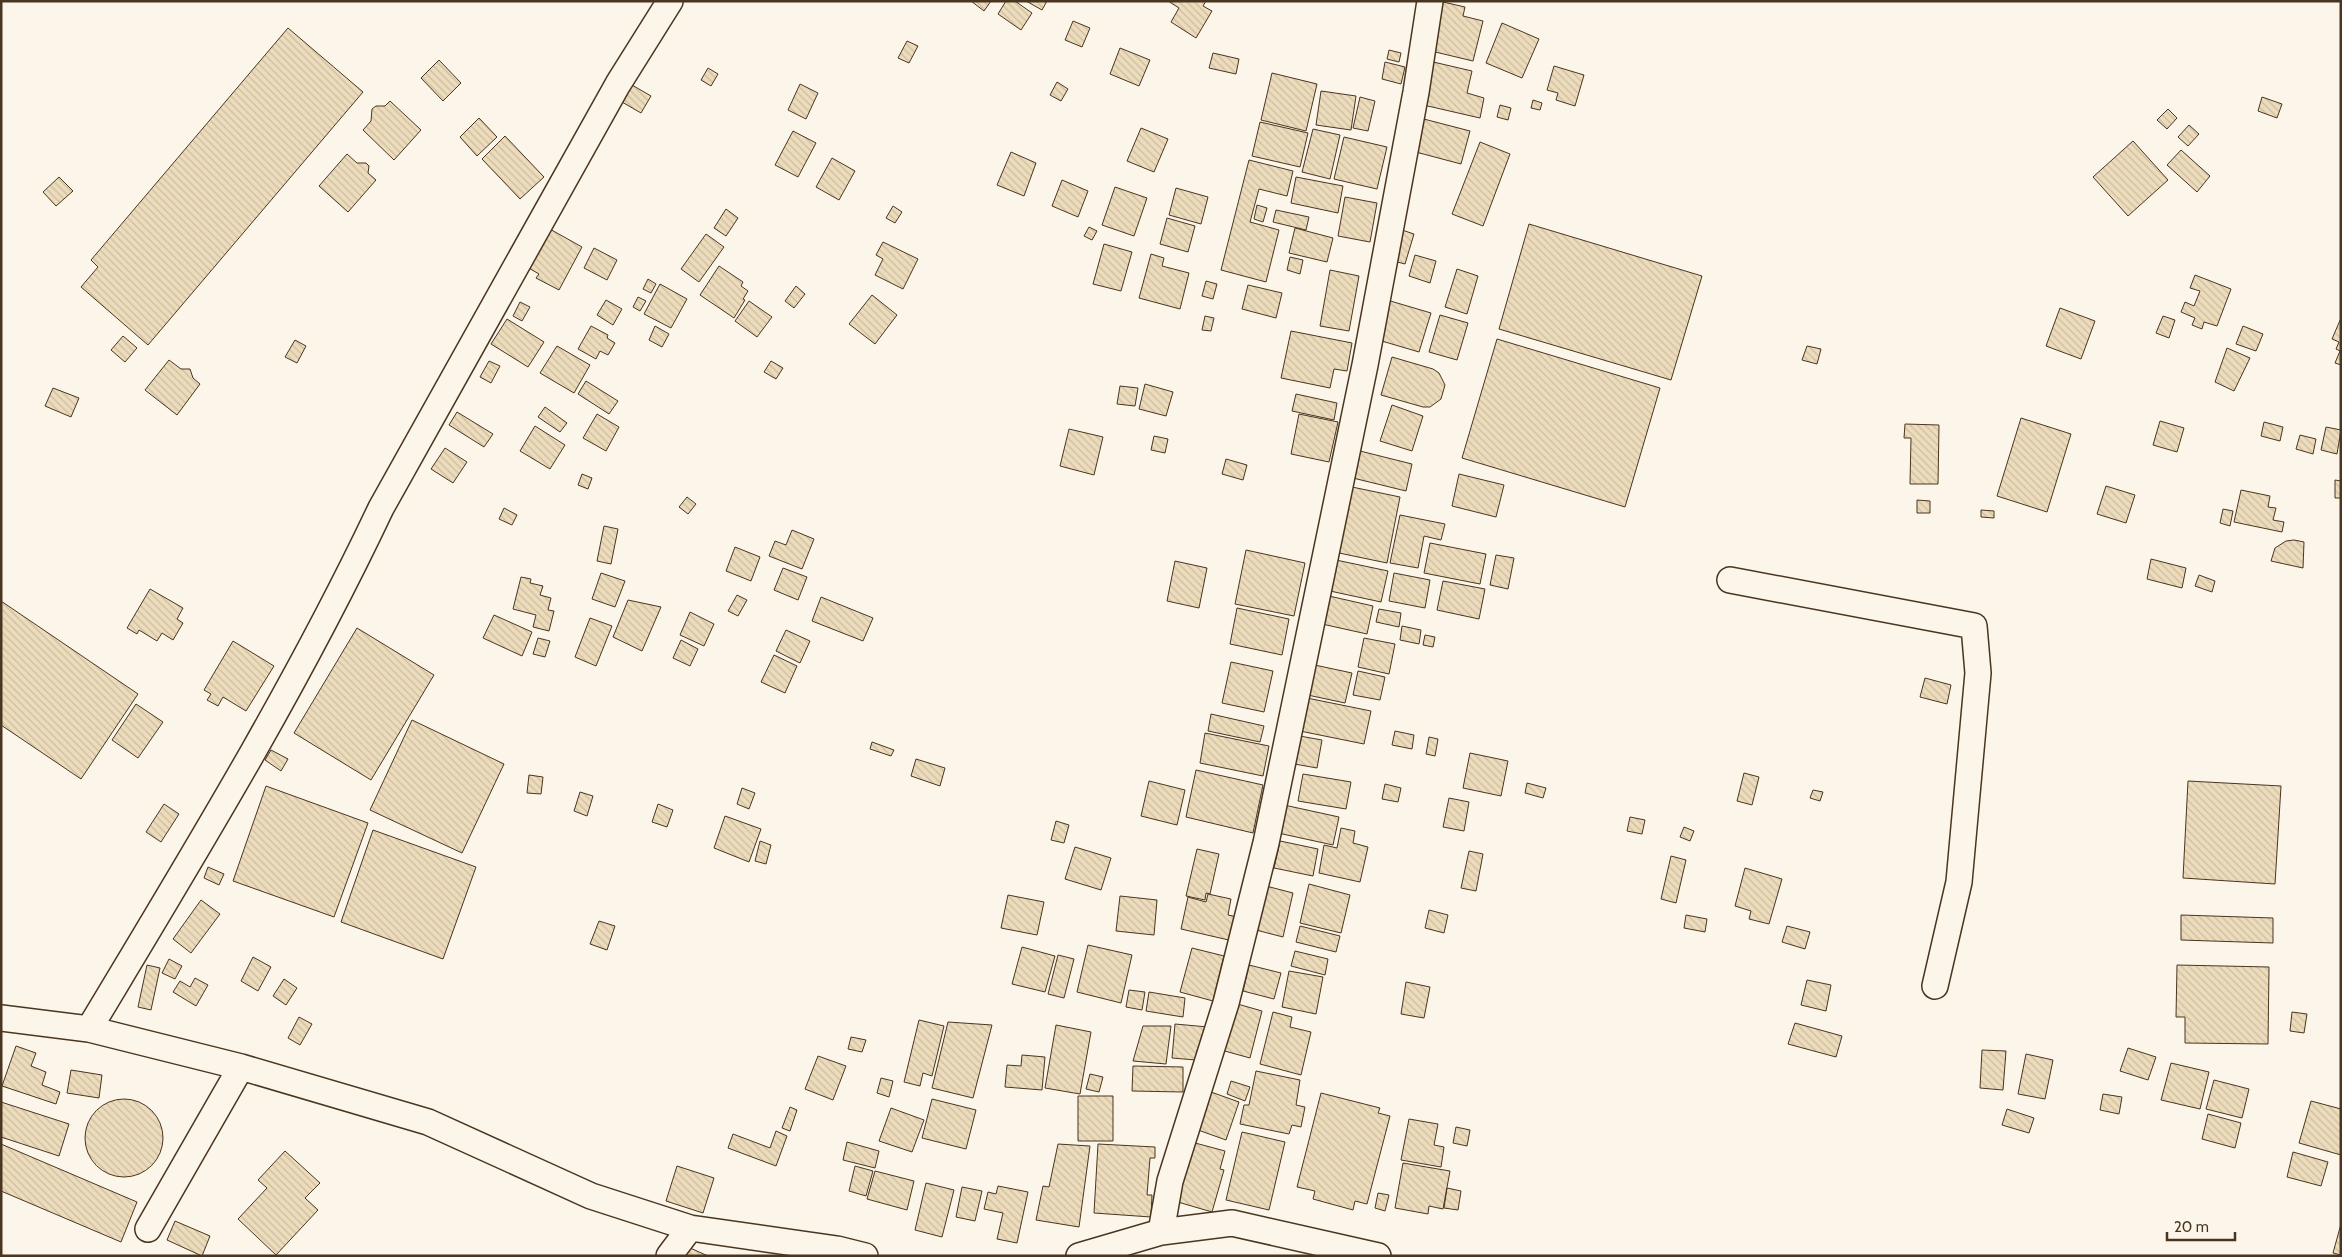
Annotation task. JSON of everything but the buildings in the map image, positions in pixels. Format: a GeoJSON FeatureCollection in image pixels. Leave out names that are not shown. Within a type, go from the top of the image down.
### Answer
{"type":"FeatureCollection","features":[{"type":"Feature","properties":{"kind":"street"},"geometry":{"type":"LineString","coordinates":[[89,1029],[243,767],[350,574],[381,508],[618,84],[670,1]]}},
{"type":"Feature","properties":{"kind":"street"},"geometry":{"type":"LineString","coordinates":[[1161,1232],[1170,1181],[1226,1003],[1266,843],[1365,366],[1416,92],[1430,1]]}},
{"type":"Feature","properties":{"kind":"street"},"geometry":{"type":"LineString","coordinates":[[1730,580],[1974,626],[1978,673],[1959,882],[1936,986]]}},
{"type":"Feature","properties":{"kind":"street"},"geometry":{"type":"LineString","coordinates":[[1,1018],[89,1029],[241,1067],[428,1122],[591,1196],[690,1228],[837,1250],[865,1256]]}},
{"type":"Feature","properties":{"kind":"street"},"geometry":{"type":"LineString","coordinates":[[148,1229],[241,1067]]}},
{"type":"Feature","properties":{"kind":"street"},"geometry":{"type":"LineString","coordinates":[[1079,1256],[1161,1232],[1232,1223],[1378,1256]]}},
{"type":"Feature","properties":{"kind":"street"},"geometry":{"type":"LineString","coordinates":[[670,1256],[690,1228]]}}]}
